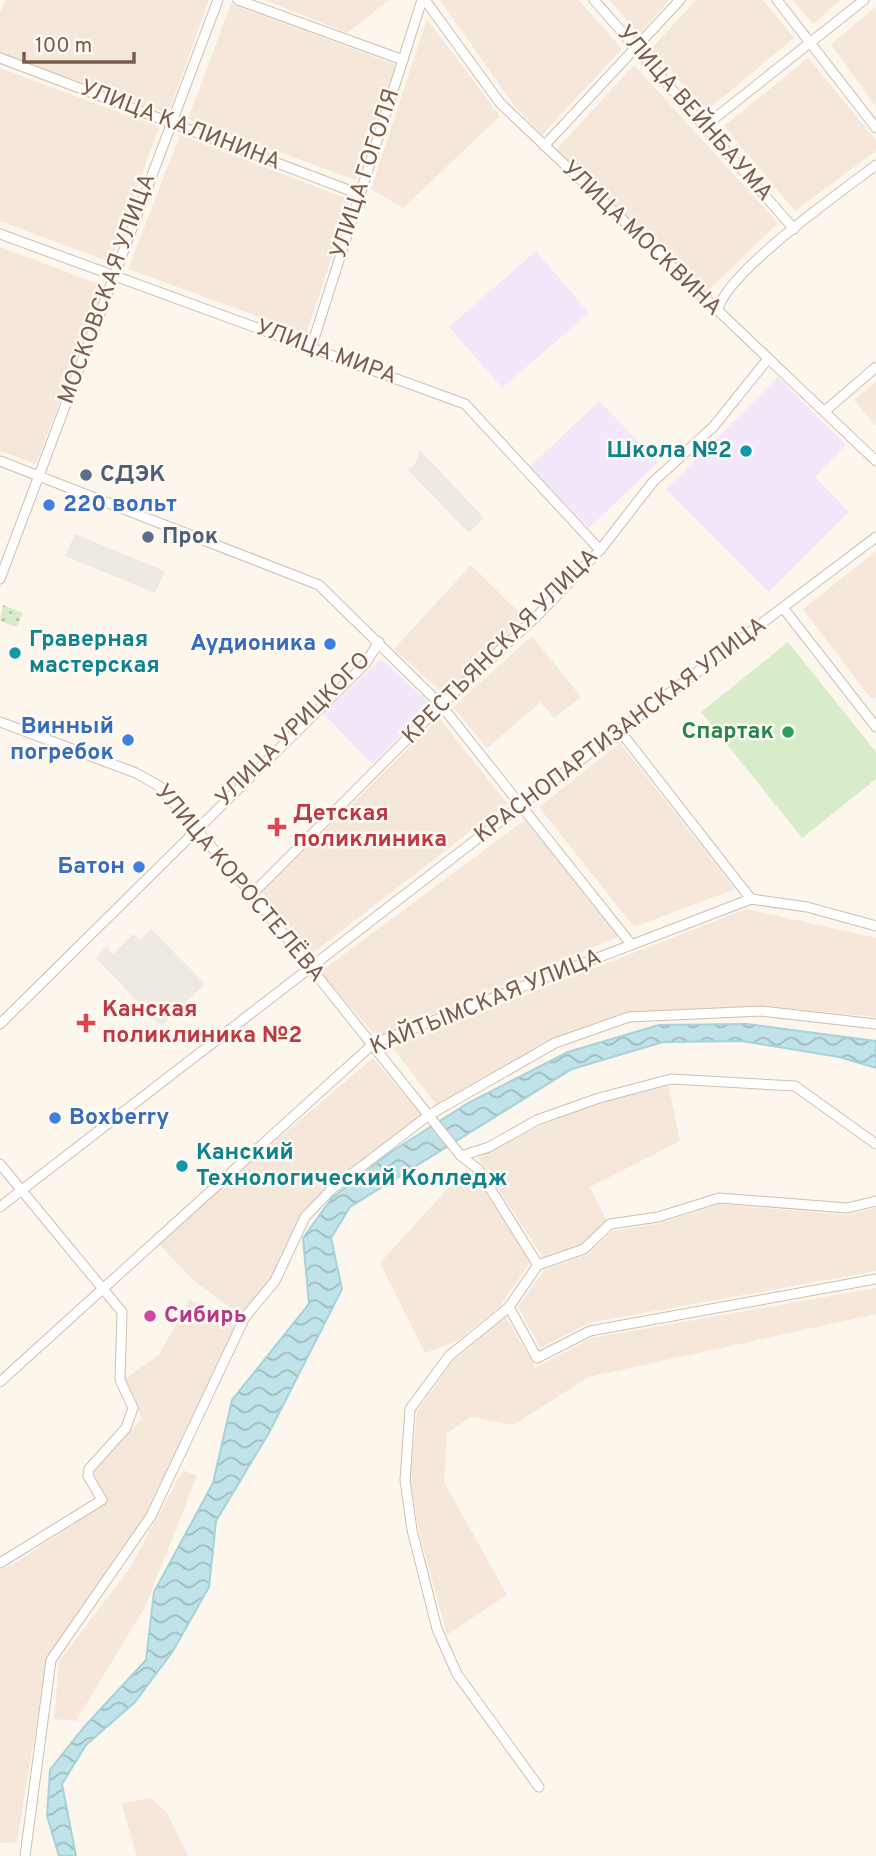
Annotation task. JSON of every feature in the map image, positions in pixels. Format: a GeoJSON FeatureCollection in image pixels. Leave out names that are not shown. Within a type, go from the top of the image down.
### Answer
{"type":"FeatureCollection","features":[{"type":"Feature","properties":{"kind":"street","name":"МОСКОВСКАЯ УЛИЦА"},"geometry":{"type":"LineString","coordinates":[[0,579],[218,0]]}},
{"type":"Feature","properties":{"kind":"street"},"geometry":{"type":"LineString","coordinates":[[238,0],[402,60]]}},
{"type":"Feature","properties":{"kind":"street","name":"УЛИЦА ГОГОЛЯ"},"geometry":{"type":"LineString","coordinates":[[311,348],[423,0]]}},
{"type":"Feature","properties":{"kind":"street","name":"УЛИЦА МОСКВИНА"},"geometry":{"type":"LineString","coordinates":[[423,0],[500,103],[876,461]]}},
{"type":"Feature","properties":{"kind":"street","name":"УЛИЦА ВЕЙНБАУМА"},"geometry":{"type":"LineString","coordinates":[[594,0],[794,229]]}},
{"type":"Feature","properties":{"kind":"street"},"geometry":{"type":"LineString","coordinates":[[544,146],[680,0]]}},
{"type":"Feature","properties":{"kind":"street"},"geometry":{"type":"LineString","coordinates":[[777,0],[876,128]]}},
{"type":"Feature","properties":{"kind":"street"},"geometry":{"type":"LineString","coordinates":[[705,126],[864,0]]}},
{"type":"Feature","properties":{"kind":"street","name":"УЛИЦА КАЛИНИНА"},"geometry":{"type":"LineString","coordinates":[[0,58],[359,194]]}},
{"type":"Feature","properties":{"kind":"street"},"geometry":{"type":"LineString","coordinates":[[718,310],[725,290],[794,229],[876,165]]}},
{"type":"Feature","properties":{"kind":"street","name":"УЛИЦА МИРА"},"geometry":{"type":"LineString","coordinates":[[0,234],[465,404],[600,550]]}},
{"type":"Feature","properties":{"kind":"street","name":"КРЕСТЬЯНСКАЯ УЛИЦА"},"geometry":{"type":"LineString","coordinates":[[252,894],[441,705],[541,612],[600,550],[653,482],[714,426],[767,360]]}},
{"type":"Feature","properties":{"kind":"street"},"geometry":{"type":"LineString","coordinates":[[825,411],[876,367]]}},
{"type":"Feature","properties":{"kind":"street"},"geometry":{"type":"LineString","coordinates":[[0,461],[318,585],[441,705],[631,944]]}},
{"type":"Feature","properties":{"kind":"street","name":"КРАСНОПАРТИЗАНСКАЯ УЛИЦА"},"geometry":{"type":"LineString","coordinates":[[0,1206],[521,805],[876,537]]}},
{"type":"Feature","properties":{"kind":"street"},"geometry":{"type":"LineString","coordinates":[[784,609],[873,716],[876,727]]}},
{"type":"Feature","properties":{"kind":"street","name":"УЛИЦА УРИЦКОГО"},"geometry":{"type":"LineString","coordinates":[[0,1024],[365,664],[379,642]]}},
{"type":"Feature","properties":{"kind":"street","name":"УЛИЦА КОРОСТЕЛЁВА"},"geometry":{"type":"LineString","coordinates":[[0,722],[149,778],[167,794],[252,894],[461,1156],[478,1169],[538,1265]]}},
{"type":"Feature","properties":{"kind":"street"},"geometry":{"type":"LineString","coordinates":[[620,731],[751,899]]}},
{"type":"Feature","properties":{"kind":"street","name":"КАЙТЫМСКАЯ УЛИЦА"},"geometry":{"type":"LineString","coordinates":[[0,1382],[373,1044],[751,899],[807,907],[876,926]]}},
{"type":"Feature","properties":{"kind":"street"},"geometry":{"type":"LineString","coordinates":[[24,1856],[51,1660],[151,1516],[245,1317],[275,1281],[305,1217],[332,1189],[429,1115],[555,1043],[629,1017],[761,1011],[876,1024]]}},
{"type":"Feature","properties":{"kind":"street"},"geometry":{"type":"LineString","coordinates":[[461,1156],[489,1147],[537,1120],[599,1098],[671,1079],[795,1086],[876,1144]]}},
{"type":"Feature","properties":{"kind":"street"},"geometry":{"type":"LineString","coordinates":[[0,1164],[122,1312],[120,1380],[133,1408],[126,1428],[89,1469],[88,1476],[102,1500],[0,1563]]}},
{"type":"Feature","properties":{"kind":"street"},"geometry":{"type":"LineString","coordinates":[[539,1787],[457,1674],[437,1629],[412,1530],[405,1480],[410,1409],[449,1356],[509,1307],[538,1265],[584,1249],[610,1224],[658,1217],[719,1198],[847,1209],[876,1201]]}},
{"type":"Feature","properties":{"kind":"street"},"geometry":{"type":"LineString","coordinates":[[509,1307],[537,1357],[590,1331],[876,1279]]}},
{"type":"Feature","properties":{"kind":"shaded area"},"geometry":{"type":"Polygon","coordinates":[[[5,0],[209,0],[168,114],[0,53],[0,13],[5,0]]]}},
{"type":"Feature","properties":{"kind":"shaded area"},"geometry":{"type":"Polygon","coordinates":[[[265,0],[389,0],[347,33],[265,0]]]}},
{"type":"Feature","properties":{"kind":"shaded area"},"geometry":{"type":"Polygon","coordinates":[[[440,0],[579,0],[622,49],[542,135],[513,104],[440,0]]]}},
{"type":"Feature","properties":{"kind":"shaded area"},"geometry":{"type":"Polygon","coordinates":[[[610,0],[669,0],[639,35],[610,0]]]}},
{"type":"Feature","properties":{"kind":"shaded area"},"geometry":{"type":"Polygon","coordinates":[[[696,0],[763,0],[794,38],[706,111],[651,49],[696,0]]]}},
{"type":"Feature","properties":{"kind":"shaded area"},"geometry":{"type":"Polygon","coordinates":[[[793,0],[841,0],[813,24],[793,0]]]}},
{"type":"Feature","properties":{"kind":"shaded area"},"geometry":{"type":"Polygon","coordinates":[[[231,4],[399,66],[356,180],[188,119],[231,4]]]}},
{"type":"Feature","properties":{"kind":"shaded area"},"geometry":{"type":"Polygon","coordinates":[[[876,7],[876,107],[831,44],[876,7]]]}},
{"type":"Feature","properties":{"kind":"shaded area"},"geometry":{"type":"Polygon","coordinates":[[[427,19],[500,116],[403,208],[371,189],[427,19]]]}},
{"type":"Feature","properties":{"kind":"shaded area"},"geometry":{"type":"Polygon","coordinates":[[[808,58],[876,140],[876,151],[795,211],[724,126],[808,58]]]}},
{"type":"Feature","properties":{"kind":"shaded area"},"geometry":{"type":"Polygon","coordinates":[[[634,65],[778,223],[707,292],[556,150],[634,65]]]}},
{"type":"Feature","properties":{"kind":"shaded area"},"geometry":{"type":"Polygon","coordinates":[[[0,68],[159,127],[110,262],[0,221],[0,68]]]}},
{"type":"Feature","properties":{"kind":"shaded area"},"geometry":{"type":"Polygon","coordinates":[[[180,135],[351,200],[306,334],[128,269],[180,135]]]}},
{"type":"Feature","properties":{"kind":"shaded area"},"geometry":{"type":"Polygon","coordinates":[[[0,247],[104,286],[36,464],[0,451],[0,247]]]}},
{"type":"Feature","properties":{"kind":"shaded area"},"geometry":{"type":"Polygon","coordinates":[[[536,251],[589,313],[502,388],[449,327],[536,251]]]}},
{"type":"Feature","properties":{"kind":"shaded area"},"geometry":{"type":"Polygon","coordinates":[[[778,377],[846,445],[815,477],[849,512],[769,592],[666,489],[778,377]]]}},
{"type":"Feature","properties":{"kind":"shaded area"},"geometry":{"type":"Polygon","coordinates":[[[876,382],[876,426],[854,400],[876,382]]]}},
{"type":"Feature","properties":{"kind":"shaded area"},"geometry":{"type":"Polygon","coordinates":[[[599,401],[658,462],[589,528],[530,467],[599,401]]]}},
{"type":"Feature","properties":{"kind":"shaded area"},"geometry":{"type":"Polygon","coordinates":[[[420,450],[484,518],[469,533],[408,470],[415,464],[420,450]]]}},
{"type":"Feature","properties":{"kind":"shaded area"},"geometry":{"type":"Polygon","coordinates":[[[75,534],[165,571],[155,593],[65,556],[75,534]]]}},
{"type":"Feature","properties":{"kind":"shaded area"},"geometry":{"type":"Polygon","coordinates":[[[876,551],[876,696],[871,699],[803,609],[876,551]]]}},
{"type":"Feature","properties":{"kind":"shaded area"},"geometry":{"type":"Polygon","coordinates":[[[471,565],[524,617],[446,696],[394,649],[471,565]]]}},
{"type":"Feature","properties":{"kind":"shaded area"},"geometry":{"type":"Polygon","coordinates":[[[532,636],[581,697],[554,718],[541,702],[487,748],[453,707],[532,636]]]}},
{"type":"Feature","properties":{"kind":"shaded area"},"geometry":{"type":"Polygon","coordinates":[[[381,659],[432,705],[372,764],[323,713],[381,659]]]}},
{"type":"Feature","properties":{"kind":"shaded area"},"geometry":{"type":"Polygon","coordinates":[[[439,718],[507,803],[310,955],[262,892],[439,718]]]}},
{"type":"Feature","properties":{"kind":"shaded area"},"geometry":{"type":"Polygon","coordinates":[[[620,743],[735,889],[634,927],[539,807],[620,743]]]}},
{"type":"Feature","properties":{"kind":"shaded area"},"geometry":{"type":"Polygon","coordinates":[[[526,819],[620,936],[377,1037],[320,972],[526,819]]]}},
{"type":"Feature","properties":{"kind":"shaded area"},"geometry":{"type":"Polygon","coordinates":[[[746,909],[876,938],[876,1017],[758,1006],[627,1012],[551,1040],[442,1112],[392,1047],[746,909]]]}},
{"type":"Feature","properties":{"kind":"shaded area"},"geometry":{"type":"Polygon","coordinates":[[[151,929],[205,984],[161,1026],[96,958],[106,947],[113,954],[133,934],[140,940],[151,929]]]}},
{"type":"Feature","properties":{"kind":"shaded area"},"geometry":{"type":"Polygon","coordinates":[[[373,1058],[422,1116],[329,1186],[299,1219],[272,1278],[241,1315],[194,1281],[157,1242],[373,1058]]]}},
{"type":"Feature","properties":{"kind":"shaded area"},"geometry":{"type":"Polygon","coordinates":[[[668,1084],[680,1141],[590,1187],[607,1221],[581,1245],[544,1259],[478,1158],[541,1125],[602,1102],[668,1084]]]}},
{"type":"Feature","properties":{"kind":"shaded area"},"geometry":{"type":"Polygon","coordinates":[[[477,1171],[531,1261],[500,1306],[457,1341],[425,1353],[380,1263],[457,1178],[477,1171]]]}},
{"type":"Feature","properties":{"kind":"shaded area"},"geometry":{"type":"Polygon","coordinates":[[[720,1204],[847,1215],[876,1208],[876,1271],[589,1323],[540,1348],[518,1307],[544,1270],[589,1254],[612,1231],[661,1223],[720,1204]]]}},
{"type":"Feature","properties":{"kind":"shaded area"},"geometry":{"type":"Polygon","coordinates":[[[876,1288],[876,1314],[589,1377],[513,1425],[471,1417],[447,1433],[444,1482],[507,1595],[447,1635],[418,1528],[410,1477],[417,1411],[452,1362],[506,1316],[535,1368],[591,1338],[876,1288]]]}},
{"type":"Feature","properties":{"kind":"shaded area"},"geometry":{"type":"Polygon","coordinates":[[[190,1299],[236,1327],[150,1512],[47,1660],[17,1842],[0,1843],[0,1570],[17,1562],[108,1501],[93,1473],[142,1419],[124,1379],[159,1355],[190,1299]]]}},
{"type":"Feature","properties":{"kind":"shaded area"},"geometry":{"type":"Polygon","coordinates":[[[183,1470],[197,1476],[145,1607],[76,1721],[54,1719],[59,1661],[128,1571],[183,1470]]]}},
{"type":"Feature","properties":{"kind":"shaded area"},"geometry":{"type":"Polygon","coordinates":[[[151,1798],[167,1813],[188,1856],[137,1856],[121,1803],[151,1798]]]}},
{"type":"Feature","properties":{"kind":"green space"},"geometry":{"type":"Polygon","coordinates":[[[3,605],[23,613],[17,627],[0,621],[3,605]]]}},
{"type":"Feature","properties":{"kind":"green space","name":"Спартак"},"geometry":{"type":"Polygon","coordinates":[[[788,642],[876,752],[876,779],[802,838],[701,712],[788,642]]]}},
{"type":"Feature","properties":{"kind":"water"},"geometry":{"type":"Polygon","coordinates":[[[747,1024],[876,1041],[876,1068],[839,1057],[742,1041],[663,1042],[572,1069],[350,1207],[331,1238],[342,1289],[270,1431],[216,1521],[209,1587],[173,1651],[135,1702],[86,1745],[62,1784],[76,1856],[59,1856],[47,1816],[50,1770],[84,1727],[146,1660],[154,1592],[213,1483],[232,1400],[309,1304],[303,1238],[332,1198],[391,1152],[468,1103],[568,1052],[659,1025],[747,1024]]]}},
{"type":"Feature","properties":{"kind":"place","name":"Школа №2"},"geometry":{"type":"Point","coordinates":[746,451]}},
{"type":"Feature","properties":{"kind":"place","name":"СДЭК"},"geometry":{"type":"Point","coordinates":[86,475]}},
{"type":"Feature","properties":{"kind":"place","name":"220 вольт"},"geometry":{"type":"Point","coordinates":[49,505]}},
{"type":"Feature","properties":{"kind":"place","name":"Прок"},"geometry":{"type":"Point","coordinates":[148,537]}},
{"type":"Feature","properties":{"kind":"place","name":"Аудионика"},"geometry":{"type":"Point","coordinates":[330,644]}},
{"type":"Feature","properties":{"kind":"place","name":"Граверная мастерская"},"geometry":{"type":"Point","coordinates":[15,653]}},
{"type":"Feature","properties":{"kind":"place","name":"Спартак"},"geometry":{"type":"Point","coordinates":[788,732]}},
{"type":"Feature","properties":{"kind":"place","name":"Винный погребок"},"geometry":{"type":"Point","coordinates":[128,740]}},
{"type":"Feature","properties":{"kind":"place","name":"Детская поликлиника"},"geometry":{"type":"Point","coordinates":[277,827]}},
{"type":"Feature","properties":{"kind":"place","name":"Батон"},"geometry":{"type":"Point","coordinates":[139,867]}},
{"type":"Feature","properties":{"kind":"place","name":"Канская поликлиника №2"},"geometry":{"type":"Point","coordinates":[86,1023]}},
{"type":"Feature","properties":{"kind":"place","name":"Boxberry"},"geometry":{"type":"Point","coordinates":[55,1118]}},
{"type":"Feature","properties":{"kind":"place","name":"Канский Технологический Колледж"},"geometry":{"type":"Point","coordinates":[182,1166]}},
{"type":"Feature","properties":{"kind":"place","name":"Сибирь"},"geometry":{"type":"Point","coordinates":[150,1316]}}]}
